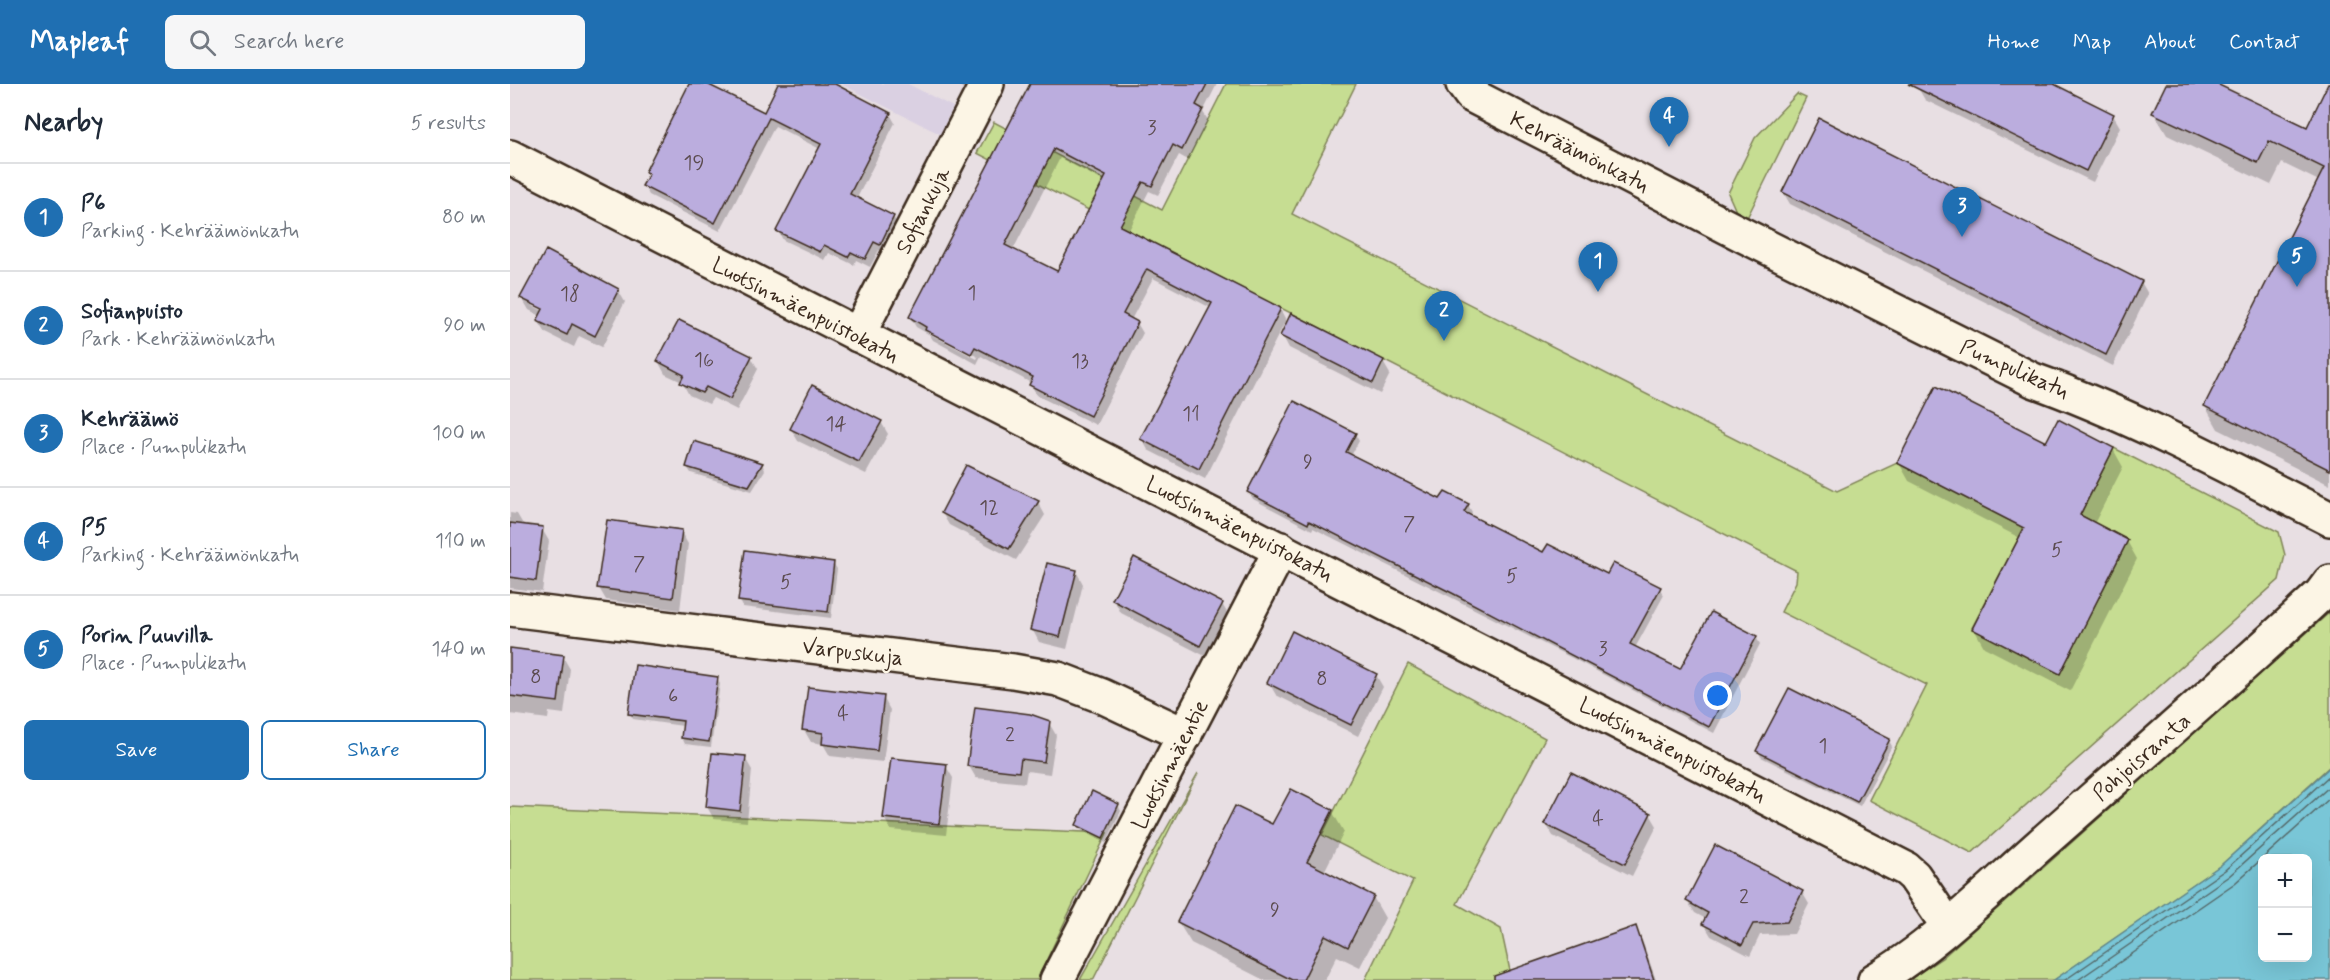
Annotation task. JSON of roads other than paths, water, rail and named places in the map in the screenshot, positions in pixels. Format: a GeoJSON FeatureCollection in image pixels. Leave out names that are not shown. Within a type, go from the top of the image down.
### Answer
{"type":"FeatureCollection","features":[{"type":"Feature","properties":{"kind":"street","name":"Sofiankuja"},"geometry":{"type":"LineString","coordinates":[[858,335],[987,84]]}},
{"type":"Feature","properties":{"kind":"street","name":"Kehräämönkatu"},"geometry":{"type":"LineString","coordinates":[[1463,84],[1471,95],[1701,214]]}},
{"type":"Feature","properties":{"kind":"street","name":"Luotsinmäenpuistokatu"},"geometry":{"type":"LineString","coordinates":[[510,157],[1906,869],[1914,876],[1948,926]]}},
{"type":"Feature","properties":{"kind":"street","name":"Pumpulikatu"},"geometry":{"type":"LineString","coordinates":[[1701,214],[2033,380],[2072,394],[2188,447],[2330,519]]}},
{"type":"Feature","properties":{"kind":"street","name":"Luotsinmäentie"},"geometry":{"type":"LineString","coordinates":[[1057,980],[1281,549]]}},
{"type":"Feature","properties":{"kind":"street","name":"Pohjoisranta"},"geometry":{"type":"LineString","coordinates":[[1875,980],[1948,926],[2243,668],[2321,594],[2330,582]]}},
{"type":"Feature","properties":{"kind":"street","name":"Varpuskuja"},"geometry":{"type":"LineString","coordinates":[[510,609],[1058,679],[1102,696],[1185,735]]}},
{"type":"Feature","properties":{"kind":"water"},"geometry":{"type":"Polygon","coordinates":[[[2330,767],[2330,980],[2054,980],[2221,865],[2330,767]]]}},
{"type":"Feature","properties":{"kind":"place","name":"P5"},"geometry":{"type":"Point","coordinates":[1669,147]}},
{"type":"Feature","properties":{"kind":"place","name":"Kehräämö"},"geometry":{"type":"Point","coordinates":[1962,237]}},
{"type":"Feature","properties":{"kind":"place","name":"Porin Puuvilla"},"geometry":{"type":"Point","coordinates":[2297,287]}},
{"type":"Feature","properties":{"kind":"place","name":"P6"},"geometry":{"type":"Point","coordinates":[1598,292]}},
{"type":"Feature","properties":{"kind":"place","name":"Sofianpuisto"},"geometry":{"type":"Point","coordinates":[1444,341]}}]}
